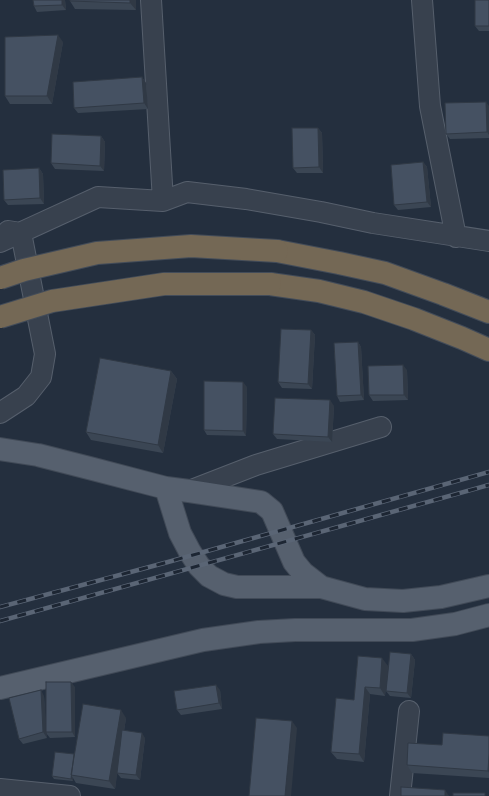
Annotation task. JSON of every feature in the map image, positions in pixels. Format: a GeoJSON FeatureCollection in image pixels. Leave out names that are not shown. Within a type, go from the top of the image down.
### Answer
{"type":"FeatureCollection","features":[{"type":"Feature","properties":{"kind":"highway"},"geometry":{"type":"LineString","coordinates":[[0,278],[24,270],[97,253],[191,246],[277,251],[385,274],[489,312]]}},
{"type":"Feature","properties":{"kind":"highway"},"geometry":{"type":"LineString","coordinates":[[0,316],[52,301],[164,284],[270,284],[320,291],[364,302],[414,319],[489,350]]}},
{"type":"Feature","properties":{"kind":"main road"},"geometry":{"type":"LineString","coordinates":[[0,448],[87,467],[166,488],[189,490],[261,502],[272,511],[294,562],[303,573],[320,587]]}},
{"type":"Feature","properties":{"kind":"main road"},"geometry":{"type":"LineString","coordinates":[[166,488],[180,533],[199,566],[209,576],[224,584],[237,587],[320,587],[366,599],[404,602],[441,597],[489,586]]}},
{"type":"Feature","properties":{"kind":"main road"},"geometry":{"type":"LineString","coordinates":[[0,688],[203,640],[259,632],[295,630],[412,630],[455,624],[489,615]]}},
{"type":"Feature","properties":{"kind":"street"},"geometry":{"type":"LineString","coordinates":[[151,0],[163,201]]}},
{"type":"Feature","properties":{"kind":"street"},"geometry":{"type":"LineString","coordinates":[[422,0],[430,106],[456,237]]}},
{"type":"Feature","properties":{"kind":"street"},"geometry":{"type":"LineString","coordinates":[[0,242],[98,197],[163,201],[187,192],[246,199],[373,223],[489,241]]}},
{"type":"Feature","properties":{"kind":"street"},"geometry":{"type":"LineString","coordinates":[[0,230],[21,233]]}},
{"type":"Feature","properties":{"kind":"street"},"geometry":{"type":"LineString","coordinates":[[0,413],[26,396],[41,377],[45,354],[21,233]]}},
{"type":"Feature","properties":{"kind":"street"},"geometry":{"type":"LineString","coordinates":[[189,490],[256,465],[381,427]]}},
{"type":"Feature","properties":{"kind":"street"},"geometry":{"type":"LineString","coordinates":[[400,796],[409,711]]}},
{"type":"Feature","properties":{"kind":"street"},"geometry":{"type":"LineString","coordinates":[[0,789],[70,796]]}},
{"type":"Feature","properties":{"kind":"building"},"geometry":{"type":"Polygon","coordinates":[[[33,0],[62,0],[62,5],[34,6],[33,0]]]}},
{"type":"Feature","properties":{"kind":"building"},"geometry":{"type":"Polygon","coordinates":[[[130,0],[130,3],[70,1],[130,0]]]}},
{"type":"Feature","properties":{"kind":"building"},"geometry":{"type":"Polygon","coordinates":[[[475,0],[489,0],[489,26],[475,26],[475,0]]]}},
{"type":"Feature","properties":{"kind":"building"},"geometry":{"type":"Polygon","coordinates":[[[58,35],[47,96],[5,96],[5,37],[58,35]]]}},
{"type":"Feature","properties":{"kind":"building"},"geometry":{"type":"Polygon","coordinates":[[[142,77],[144,103],[74,108],[73,82],[142,77]]]}},
{"type":"Feature","properties":{"kind":"building"},"geometry":{"type":"Polygon","coordinates":[[[486,102],[487,132],[446,134],[445,103],[486,102]]]}},
{"type":"Feature","properties":{"kind":"building"},"geometry":{"type":"Polygon","coordinates":[[[292,128],[318,128],[319,167],[293,168],[292,128]]]}},
{"type":"Feature","properties":{"kind":"building"},"geometry":{"type":"Polygon","coordinates":[[[52,134],[101,136],[100,166],[51,163],[52,134]]]}},
{"type":"Feature","properties":{"kind":"building"},"geometry":{"type":"Polygon","coordinates":[[[423,162],[427,202],[394,205],[391,165],[423,162]]]}},
{"type":"Feature","properties":{"kind":"building"},"geometry":{"type":"Polygon","coordinates":[[[39,168],[40,198],[4,200],[3,170],[39,168]]]}},
{"type":"Feature","properties":{"kind":"building"},"geometry":{"type":"Polygon","coordinates":[[[281,329],[311,330],[308,384],[278,382],[281,329]]]}},
{"type":"Feature","properties":{"kind":"building"},"geometry":{"type":"Polygon","coordinates":[[[358,342],[361,395],[337,396],[334,343],[358,342]]]}},
{"type":"Feature","properties":{"kind":"building"},"geometry":{"type":"Polygon","coordinates":[[[100,358],[171,371],[158,445],[86,432],[100,358]]]}},
{"type":"Feature","properties":{"kind":"building"},"geometry":{"type":"Polygon","coordinates":[[[403,365],[404,395],[369,395],[368,366],[403,365]]]}},
{"type":"Feature","properties":{"kind":"building"},"geometry":{"type":"Polygon","coordinates":[[[204,381],[243,382],[243,431],[204,430],[204,381]]]}},
{"type":"Feature","properties":{"kind":"building"},"geometry":{"type":"Polygon","coordinates":[[[275,398],[330,400],[328,437],[273,434],[275,398]]]}},
{"type":"Feature","properties":{"kind":"building"},"geometry":{"type":"Polygon","coordinates":[[[390,652],[411,654],[407,693],[386,691],[390,652]]]}},
{"type":"Feature","properties":{"kind":"building"},"geometry":{"type":"Polygon","coordinates":[[[358,656],[382,658],[380,688],[365,687],[359,754],[331,752],[336,698],[354,700],[358,656]]]}},
{"type":"Feature","properties":{"kind":"building"},"geometry":{"type":"Polygon","coordinates":[[[46,682],[71,682],[72,732],[46,732],[46,682]]]}},
{"type":"Feature","properties":{"kind":"building"},"geometry":{"type":"Polygon","coordinates":[[[216,685],[219,703],[177,710],[174,691],[216,685]]]}},
{"type":"Feature","properties":{"kind":"building"},"geometry":{"type":"Polygon","coordinates":[[[41,690],[43,732],[19,739],[9,698],[41,690]]]}},
{"type":"Feature","properties":{"kind":"building"},"geometry":{"type":"Polygon","coordinates":[[[83,704],[121,710],[109,781],[71,775],[83,704]]]}},
{"type":"Feature","properties":{"kind":"building"},"geometry":{"type":"Polygon","coordinates":[[[256,718],[292,721],[285,796],[249,796],[256,718]]]}},
{"type":"Feature","properties":{"kind":"building"},"geometry":{"type":"Polygon","coordinates":[[[122,730],[142,733],[136,775],[117,773],[122,730]]]}},
{"type":"Feature","properties":{"kind":"building"},"geometry":{"type":"Polygon","coordinates":[[[443,733],[489,736],[488,771],[407,765],[408,743],[442,745],[443,733]]]}},
{"type":"Feature","properties":{"kind":"building"},"geometry":{"type":"Polygon","coordinates":[[[55,752],[74,754],[71,779],[52,776],[55,752]]]}},
{"type":"Feature","properties":{"kind":"building"},"geometry":{"type":"Polygon","coordinates":[[[401,787],[445,790],[445,796],[401,796],[401,787]]]}},
{"type":"Feature","properties":{"kind":"building"},"geometry":{"type":"Polygon","coordinates":[[[453,793],[485,793],[485,796],[453,796],[453,793]]]}},
{"type":"Feature","properties":{"kind":"railway"},"geometry":{"type":"LineString","coordinates":[[0,607],[168,562],[489,472]]}},
{"type":"Feature","properties":{"kind":"railway"},"geometry":{"type":"LineString","coordinates":[[0,621],[489,485]]}}]}
